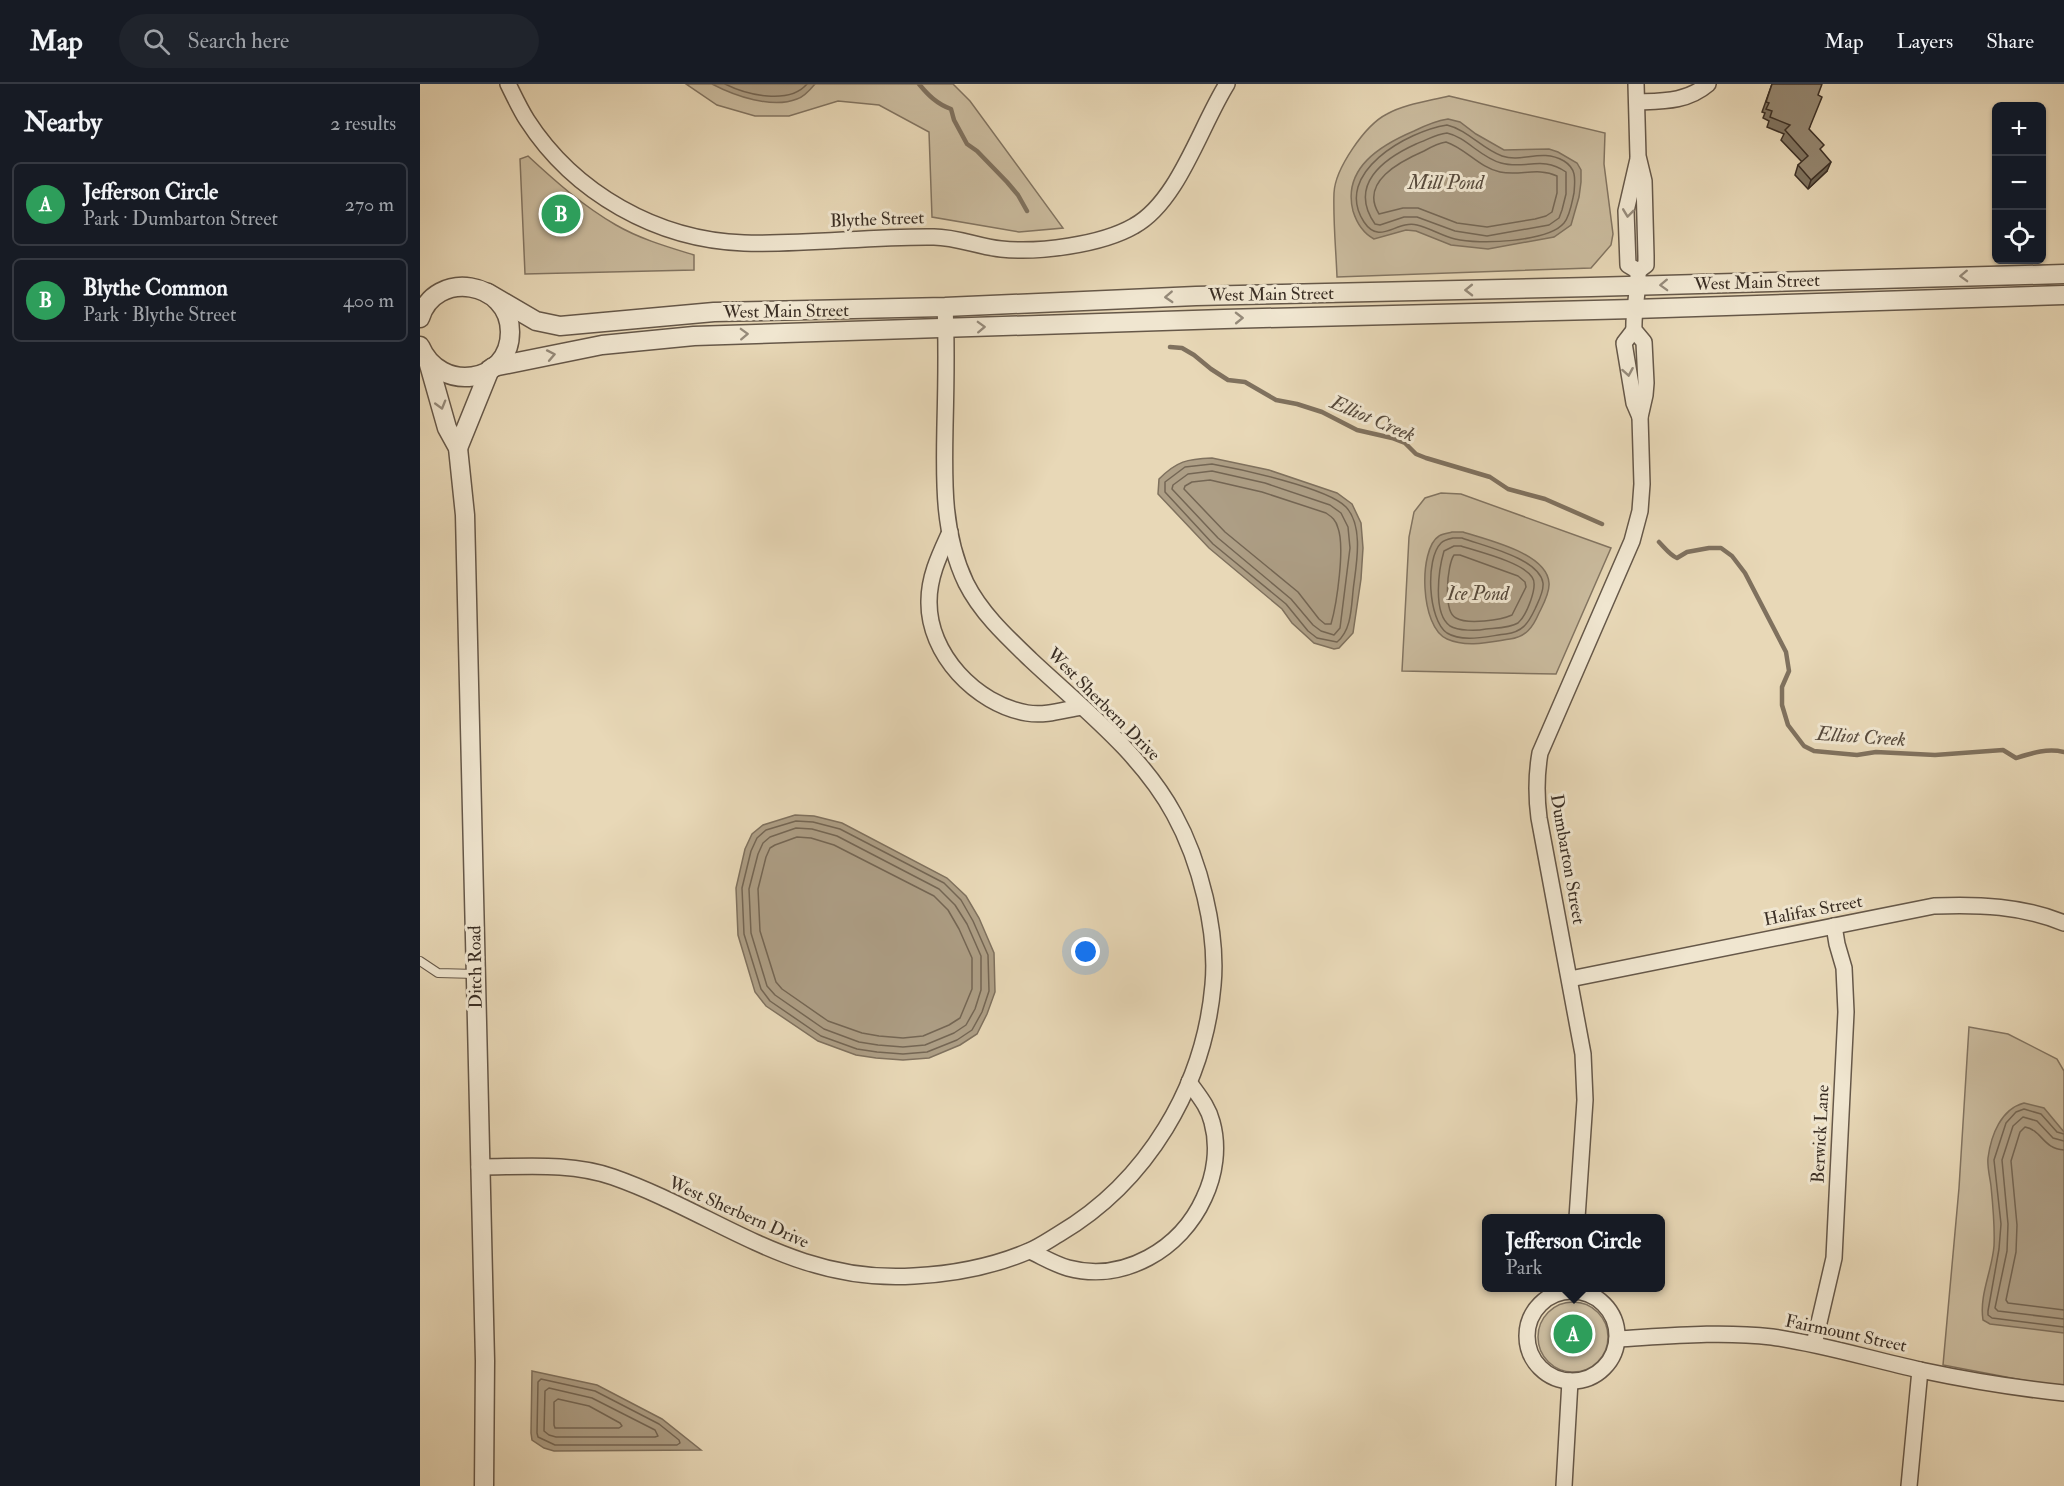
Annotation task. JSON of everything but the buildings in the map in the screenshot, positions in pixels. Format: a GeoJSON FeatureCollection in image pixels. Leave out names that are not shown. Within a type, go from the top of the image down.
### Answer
{"type":"FeatureCollection","features":[{"type":"Feature","properties":{"kind":"street","name":"Blythe Street"},"geometry":{"type":"LineString","coordinates":[[508,84],[527,120],[564,165],[607,200],[662,227],[698,237],[731,242],[936,237],[985,247],[1018,250],[1068,246],[1097,240],[1125,231],[1147,218],[1157,210],[1170,193],[1227,84]]}},
{"type":"Feature","properties":{"kind":"street"},"geometry":{"type":"LineString","coordinates":[[1636,84],[1638,156],[1626,211],[1628,265],[1637,291]]}},
{"type":"Feature","properties":{"kind":"street"},"geometry":{"type":"LineString","coordinates":[[1637,102],[1685,98],[1700,91],[1708,84]]}},
{"type":"Feature","properties":{"kind":"street","name":"West Main Street"},"geometry":{"type":"LineString","coordinates":[[423,354],[439,371],[461,378],[476,376],[492,368],[602,345],[665,338],[1224,318],[1637,291],[2064,274]]}},
{"type":"Feature","properties":{"kind":"street","name":"West Main Street"},"geometry":{"type":"LineString","coordinates":[[444,290],[459,286],[474,286],[529,317],[554,326],[714,312],[945,307],[1196,296],[1637,291],[2064,295]]}},
{"type":"Feature","properties":{"kind":"street"},"geometry":{"type":"LineString","coordinates":[[420,296],[444,290]]}},
{"type":"Feature","properties":{"kind":"street"},"geometry":{"type":"LineString","coordinates":[[420,318],[431,299],[444,290]]}},
{"type":"Feature","properties":{"kind":"street","name":"Dumbarton Street"},"geometry":{"type":"LineString","coordinates":[[1577,1214],[1585,1100],[1583,1054],[1539,818],[1536,776],[1544,745],[1635,531],[1641,498],[1640,417],[1634,403],[1624,343],[1634,330],[1637,291]]}},
{"type":"Feature","properties":{"kind":"street","name":"Ditch Road"},"geometry":{"type":"LineString","coordinates":[[458,448],[492,368],[508,345],[510,328],[505,312],[495,298],[488,293]]}},
{"type":"Feature","properties":{"kind":"street","name":"West Sherbern Drive"},"geometry":{"type":"LineString","coordinates":[[479,1167],[553,1166],[582,1169],[611,1176],[775,1252],[811,1265],[845,1273],[880,1277],[944,1273],[976,1267],[1030,1251],[1087,1216],[1124,1183],[1144,1159],[1182,1101],[1208,1020],[1214,981],[1212,937],[1206,898],[1175,815],[1151,778],[1118,742],[986,615],[967,585],[950,532],[944,492],[945,307]]}},
{"type":"Feature","properties":{"kind":"street","name":"Ditch Road"},"geometry":{"type":"LineString","coordinates":[[423,354],[447,428],[458,448],[465,515],[485,1361],[484,1486]]}},
{"type":"Feature","properties":{"kind":"street"},"geometry":{"type":"LineString","coordinates":[[950,532],[930,585],[928,604],[937,639],[958,674],[990,699],[1026,713],[1044,714],[1081,707]]}},
{"type":"Feature","properties":{"kind":"street","name":"Halifax Street"},"geometry":{"type":"LineString","coordinates":[[1570,979],[1934,906],[1994,906],[2064,923]]}},
{"type":"Feature","properties":{"kind":"street","name":"Berwick Lane"},"geometry":{"type":"LineString","coordinates":[[1814,1344],[1834,1258],[1846,1012],[1844,968],[1834,926]]}},
{"type":"Feature","properties":{"kind":"street"},"geometry":{"type":"LineString","coordinates":[[1030,1251],[1051,1262],[1070,1268],[1091,1271],[1116,1269],[1134,1265],[1154,1256],[1187,1228],[1197,1213],[1208,1188],[1214,1166],[1216,1144],[1206,1105],[1189,1082]]}},
{"type":"Feature","properties":{"kind":"street"},"geometry":{"type":"LineString","coordinates":[[1563,1292],[1552,1295],[1532,1314],[1527,1331],[1527,1343],[1535,1362],[1546,1372],[1559,1379],[1579,1381],[1593,1376],[1603,1368],[1612,1357],[1617,1339],[1616,1325],[1610,1312],[1592,1295],[1583,1292]]}},
{"type":"Feature","properties":{"kind":"street","name":"Fairmount Street"},"geometry":{"type":"LineString","coordinates":[[1617,1339],[1706,1333],[1743,1334],[1814,1344],[1920,1370],[1987,1383],[2064,1394]]}},
{"type":"Feature","properties":{"kind":"street"},"geometry":{"type":"LineString","coordinates":[[1909,1486],[1920,1370]]}},
{"type":"Feature","properties":{"kind":"street"},"geometry":{"type":"LineString","coordinates":[[1563,1486],[1570,1381]]}},
{"type":"Feature","properties":{"kind":"lane"},"geometry":{"type":"LineString","coordinates":[[420,961],[438,973],[476,974]]}},
{"type":"Feature","properties":{"kind":"shaded area"},"geometry":{"type":"Polygon","coordinates":[[[686,84],[953,84],[970,101],[1063,228],[1019,232],[932,217],[929,132],[879,105],[838,101],[789,116],[755,116],[717,105],[686,84]]]}},
{"type":"Feature","properties":{"kind":"shaded area"},"geometry":{"type":"Polygon","coordinates":[[[1449,96],[1605,133],[1604,164],[1613,234],[1611,245],[1591,268],[1337,277],[1334,193],[1345,160],[1370,128],[1387,114],[1409,105],[1449,96]]]}},
{"type":"Feature","properties":{"kind":"shaded area"},"geometry":{"type":"Polygon","coordinates":[[[528,156],[559,184],[604,218],[644,239],[694,255],[694,270],[525,274],[520,159],[528,156]]]}},
{"type":"Feature","properties":{"kind":"shaded area"},"geometry":{"type":"Polygon","coordinates":[[[1441,493],[1461,494],[1611,548],[1556,674],[1402,671],[1409,537],[1414,512],[1425,498],[1441,493]]]}},
{"type":"Feature","properties":{"kind":"shaded area"},"geometry":{"type":"Polygon","coordinates":[[[1969,1027],[2008,1034],[2057,1059],[2064,1071],[2064,1386],[1943,1365],[1959,1188],[1969,1027]]]}},
{"type":"Feature","properties":{"kind":"shaded area"},"geometry":{"type":"Polygon","coordinates":[[[1573,1302],[1592,1308],[1602,1318],[1608,1337],[1602,1356],[1592,1366],[1573,1372],[1554,1366],[1544,1356],[1538,1337],[1544,1318],[1554,1308],[1573,1302]]]}},
{"type":"Feature","properties":{"kind":"water"},"geometry":{"type":"Polygon","coordinates":[[[712,84],[815,84],[800,98],[776,103],[742,97],[712,84]]]}},
{"type":"Feature","properties":{"kind":"water","name":"Mill Pond"},"geometry":{"type":"Polygon","coordinates":[[[1448,119],[1460,122],[1504,150],[1549,149],[1577,163],[1581,170],[1581,182],[1571,225],[1554,237],[1488,249],[1451,245],[1416,231],[1406,230],[1374,239],[1367,234],[1355,216],[1351,196],[1353,182],[1359,170],[1377,151],[1389,143],[1427,125],[1448,119]]]}},
{"type":"Feature","properties":{"kind":"water"},"geometry":{"type":"Polygon","coordinates":[[[1212,458],[1269,470],[1337,493],[1352,504],[1361,523],[1363,548],[1361,579],[1353,633],[1339,648],[1334,649],[1314,643],[1292,623],[1282,609],[1209,548],[1158,494],[1159,479],[1171,468],[1189,460],[1212,458]]]}},
{"type":"Feature","properties":{"kind":"water","name":"Ice Pond"},"geometry":{"type":"Polygon","coordinates":[[[1452,532],[1463,532],[1514,549],[1538,563],[1546,573],[1549,583],[1547,595],[1534,623],[1525,634],[1516,638],[1470,644],[1447,639],[1438,632],[1431,620],[1427,605],[1425,571],[1432,544],[1439,536],[1452,532]]]}},
{"type":"Feature","properties":{"kind":"water"},"geometry":{"type":"Polygon","coordinates":[[[795,815],[814,816],[842,823],[947,878],[966,896],[979,918],[994,953],[995,992],[977,1034],[960,1045],[929,1058],[903,1060],[876,1058],[856,1055],[818,1041],[766,1006],[755,992],[738,935],[736,888],[745,849],[752,834],[763,825],[795,815]]]}},
{"type":"Feature","properties":{"kind":"water"},"geometry":{"type":"Polygon","coordinates":[[[2024,1103],[2044,1108],[2064,1132],[2064,1333],[1990,1324],[1983,1320],[1984,1292],[1994,1246],[1993,1208],[1988,1165],[1989,1149],[2003,1117],[2016,1106],[2024,1103]]]}},
{"type":"Feature","properties":{"kind":"water"},"geometry":{"type":"Polygon","coordinates":[[[532,1371],[597,1385],[662,1419],[701,1450],[554,1451],[544,1448],[532,1440],[532,1371]]]}},
{"type":"Feature","properties":{"kind":"waterway","name":"Elliot Creek"},"geometry":{"type":"LineString","coordinates":[[919,84],[933,99],[951,109],[954,120],[967,144],[977,151],[1007,182],[1027,211]]}},
{"type":"Feature","properties":{"kind":"waterway","name":"Elliot Creek"},"geometry":{"type":"LineString","coordinates":[[1170,347],[1182,348],[1228,380],[1245,382],[1276,400],[1322,412],[1357,430],[1392,438],[1405,443],[1416,454],[1490,477],[1508,489],[1545,499],[1602,524]]}},
{"type":"Feature","properties":{"kind":"waterway","name":"Elliot Creek"},"geometry":{"type":"LineString","coordinates":[[1659,542],[1677,558],[1687,552],[1721,548],[1732,556],[1745,573],[1786,652],[1789,671],[1782,687],[1782,705],[1788,725],[1804,746],[1814,751],[1857,755],[1876,752],[1935,755],[2003,750],[2016,758],[2046,751],[2064,752]]}},
{"type":"Feature","properties":{"kind":"place","name":"Blythe Common"},"geometry":{"type":"Point","coordinates":[561,214]}},
{"type":"Feature","properties":{"kind":"place","name":"Jefferson Circle"},"geometry":{"type":"Point","coordinates":[1573,1334]}}]}
